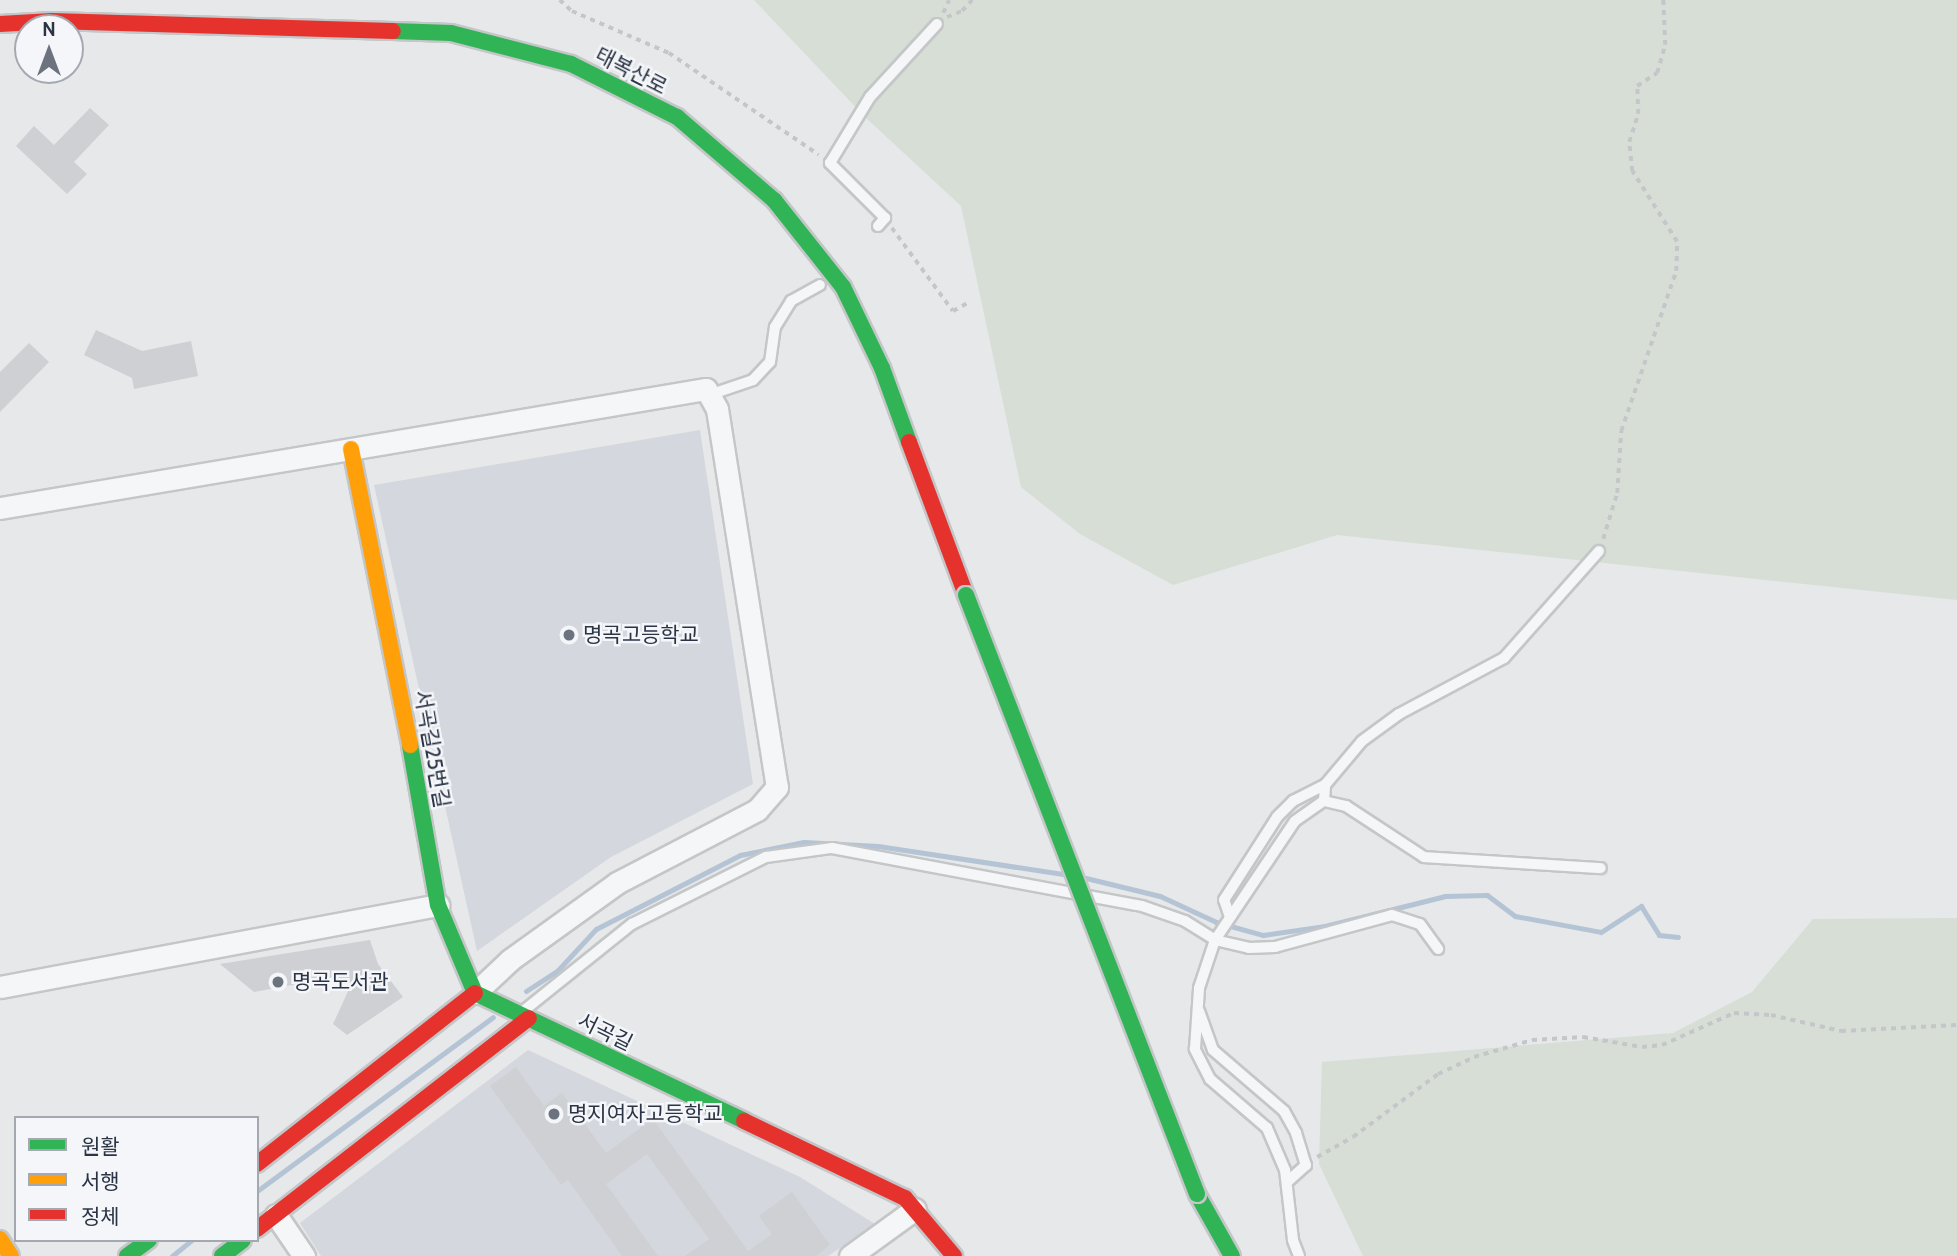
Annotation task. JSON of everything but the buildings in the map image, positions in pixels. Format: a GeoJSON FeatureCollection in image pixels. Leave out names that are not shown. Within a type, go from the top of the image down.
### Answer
{"type":"FeatureCollection","features":[{"type":"Feature","properties":{"kind":"street","name":"태복산로"},"geometry":{"type":"LineString","coordinates":[[0,24],[52,21],[451,33],[571,64],[677,117],[774,200],[843,288],[882,368],[966,595],[1197,1194],[1232,1256]]}},
{"type":"Feature","properties":{"kind":"street"},"geometry":{"type":"LineString","coordinates":[[0,508],[706,389],[717,409],[777,787],[757,810],[617,883],[510,960],[475,992],[259,1162]]}},
{"type":"Feature","properties":{"kind":"street","name":"서곡길25번길"},"geometry":{"type":"LineString","coordinates":[[351,449],[389,626],[438,905],[475,992]]}},
{"type":"Feature","properties":{"kind":"street"},"geometry":{"type":"LineString","coordinates":[[0,987],[438,905]]}},
{"type":"Feature","properties":{"kind":"street"},"geometry":{"type":"LineString","coordinates":[[259,1228],[525,1016],[475,992]]}},
{"type":"Feature","properties":{"kind":"street","name":"서곡길"},"geometry":{"type":"LineString","coordinates":[[525,1016],[892,1192],[915,1209],[954,1256]]}},
{"type":"Feature","properties":{"kind":"street"},"geometry":{"type":"LineString","coordinates":[[850,1256],[915,1209]]}},
{"type":"Feature","properties":{"kind":"street"},"geometry":{"type":"LineString","coordinates":[[276,1215],[304,1256]]}},
{"type":"Feature","properties":{"kind":"street"},"geometry":{"type":"LineString","coordinates":[[0,1239],[11,1256]]}},
{"type":"Feature","properties":{"kind":"street"},"geometry":{"type":"LineString","coordinates":[[127,1256],[146,1242]]}},
{"type":"Feature","properties":{"kind":"street"},"geometry":{"type":"LineString","coordinates":[[222,1256],[240,1242]]}},
{"type":"Feature","properties":{"kind":"lane"},"geometry":{"type":"LineString","coordinates":[[882,222],[830,163],[870,97],[937,24]]}},
{"type":"Feature","properties":{"kind":"lane"},"geometry":{"type":"LineString","coordinates":[[709,395],[753,380],[770,362],[775,327],[791,301],[820,285]]}},
{"type":"Feature","properties":{"kind":"lane"},"geometry":{"type":"LineString","coordinates":[[1230,917],[1224,900],[1277,817],[1293,800],[1325,785],[1362,741],[1399,714],[1504,659],[1599,551]]}},
{"type":"Feature","properties":{"kind":"lane"},"geometry":{"type":"LineString","coordinates":[[1324,802],[1325,785]]}},
{"type":"Feature","properties":{"kind":"lane"},"geometry":{"type":"LineString","coordinates":[[1299,1256],[1293,1240],[1287,1182],[1267,1128],[1210,1079],[1195,1049],[1196,1005],[1215,940],[1295,821],[1324,802],[1346,806],[1424,857],[1601,868]]}},
{"type":"Feature","properties":{"kind":"lane"},"geometry":{"type":"LineString","coordinates":[[525,1016],[632,924],[766,857],[832,848],[1142,906],[1185,921],[1215,940],[1249,948],[1275,947],[1392,915],[1420,924],[1438,949]]}},
{"type":"Feature","properties":{"kind":"lane"},"geometry":{"type":"LineString","coordinates":[[1196,1005],[1213,1050],[1284,1111],[1305,1161],[1287,1182]]}},
{"type":"Feature","properties":{"kind":"path"},"geometry":{"type":"LineString","coordinates":[[560,0],[572,11],[669,53],[830,163]]}},
{"type":"Feature","properties":{"kind":"path"},"geometry":{"type":"LineString","coordinates":[[937,24],[962,11],[972,0]]}},
{"type":"Feature","properties":{"kind":"path"},"geometry":{"type":"LineString","coordinates":[[1599,551],[1617,493],[1621,431],[1676,271],[1677,242],[1632,171],[1629,142],[1638,114],[1637,86],[1657,73],[1665,45],[1663,0]]}},
{"type":"Feature","properties":{"kind":"path"},"geometry":{"type":"LineString","coordinates":[[882,222],[953,311],[969,302]]}},
{"type":"Feature","properties":{"kind":"path"},"geometry":{"type":"LineString","coordinates":[[1305,1161],[1353,1137],[1438,1074],[1474,1057],[1532,1040],[1583,1037],[1642,1047],[1662,1045],[1716,1019],[1753,1012],[1841,1031],[1957,1026]]}},
{"type":"Feature","properties":{"kind":"shaded area"},"geometry":{"type":"Polygon","coordinates":[[[754,0],[1957,0],[1957,600],[1337,535],[1173,585],[1080,534],[1021,487],[961,206],[864,116],[754,0]]]}},
{"type":"Feature","properties":{"kind":"shaded area","name":"명곡고등학교"},"geometry":{"type":"Polygon","coordinates":[[[700,430],[753,784],[611,857],[477,951],[374,485],[700,430]]]}},
{"type":"Feature","properties":{"kind":"shaded area"},"geometry":{"type":"Polygon","coordinates":[[[1957,918],[1957,1256],[1363,1256],[1319,1164],[1322,1062],[1673,1033],[1752,992],[1813,919],[1957,918]]]}},
{"type":"Feature","properties":{"kind":"shaded area","name":"명지여자고등학교"},"geometry":{"type":"Polygon","coordinates":[[[528,1050],[800,1177],[875,1224],[828,1256],[321,1256],[300,1223],[528,1050]]]}},
{"type":"Feature","properties":{"kind":"waterway"},"geometry":{"type":"LineString","coordinates":[[526,991],[558,970],[596,929],[740,855],[804,842],[878,846],[1063,874]]}},
{"type":"Feature","properties":{"kind":"waterway"},"geometry":{"type":"LineString","coordinates":[[1086,878],[1160,896],[1216,922],[1263,935],[1325,926],[1445,896],[1487,895],[1515,916],[1601,932],[1641,906],[1659,935],[1678,937]]}},
{"type":"Feature","properties":{"kind":"waterway"},"geometry":{"type":"LineString","coordinates":[[259,1190],[493,1017]]}},
{"type":"Feature","properties":{"kind":"waterway"},"geometry":{"type":"LineString","coordinates":[[172,1256],[190,1242]]}},
{"type":"Feature","properties":{"kind":"traffic: fast"},"geometry":{"type":"LineString","coordinates":[[393,31],[451,33],[571,64],[677,117],[774,200],[843,287],[882,368],[909,442]]}},
{"type":"Feature","properties":{"kind":"traffic: fast"},"geometry":{"type":"LineString","coordinates":[[966,595],[1197,1194]]}},
{"type":"Feature","properties":{"kind":"traffic: fast"},"geometry":{"type":"LineString","coordinates":[[410,745],[438,905],[475,993],[744,1121]]}},
{"type":"Feature","properties":{"kind":"traffic: fast"},"geometry":{"type":"LineString","coordinates":[[1197,1194],[1232,1256]]}},
{"type":"Feature","properties":{"kind":"traffic: fast"},"geometry":{"type":"LineString","coordinates":[[127,1256],[146,1242]]}},
{"type":"Feature","properties":{"kind":"traffic: fast"},"geometry":{"type":"LineString","coordinates":[[222,1256],[240,1242]]}},
{"type":"Feature","properties":{"kind":"traffic: slow"},"geometry":{"type":"LineString","coordinates":[[351,449],[410,745]]}},
{"type":"Feature","properties":{"kind":"traffic: slow"},"geometry":{"type":"LineString","coordinates":[[0,1239],[11,1256]]}},
{"type":"Feature","properties":{"kind":"traffic: jam"},"geometry":{"type":"LineString","coordinates":[[0,24],[52,21],[393,31]]}},
{"type":"Feature","properties":{"kind":"traffic: jam"},"geometry":{"type":"LineString","coordinates":[[909,442],[966,595]]}},
{"type":"Feature","properties":{"kind":"traffic: jam"},"geometry":{"type":"LineString","coordinates":[[259,1162],[475,993]]}},
{"type":"Feature","properties":{"kind":"traffic: jam"},"geometry":{"type":"LineString","coordinates":[[259,1227],[529,1018]]}},
{"type":"Feature","properties":{"kind":"traffic: jam"},"geometry":{"type":"LineString","coordinates":[[744,1121],[905,1198],[954,1256]]}},
{"type":"Feature","properties":{"kind":"place","name":"명곡고등학교"},"geometry":{"type":"Point","coordinates":[569,635]}},
{"type":"Feature","properties":{"kind":"place","name":"명곡도서관"},"geometry":{"type":"Point","coordinates":[278,982]}},
{"type":"Feature","properties":{"kind":"place","name":"명지여자고등학교"},"geometry":{"type":"Point","coordinates":[554,1114]}}]}
